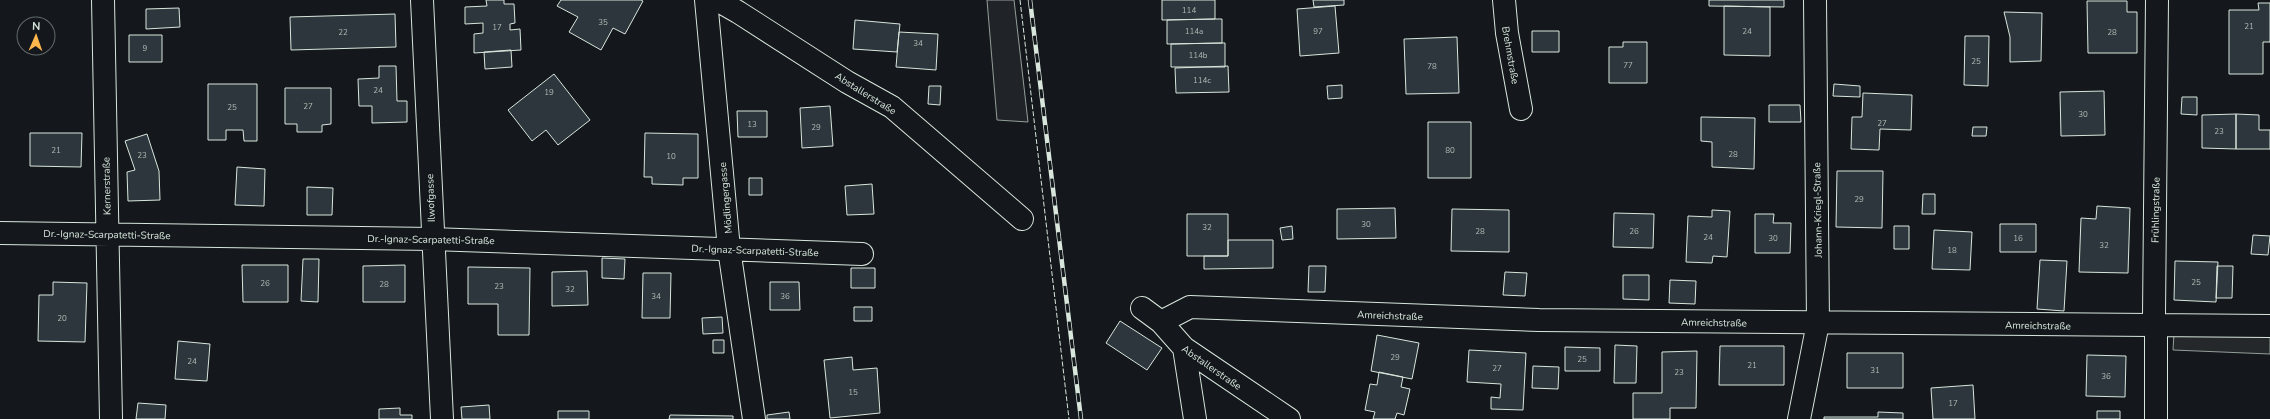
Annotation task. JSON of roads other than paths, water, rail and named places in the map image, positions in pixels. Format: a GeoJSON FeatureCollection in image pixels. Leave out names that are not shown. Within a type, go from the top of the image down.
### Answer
{"type":"FeatureCollection","features":[{"type":"Feature","properties":{"kind":"street","name":"Kernerstraße"},"geometry":{"type":"LineString","coordinates":[[103,0],[111,419]]}},
{"type":"Feature","properties":{"kind":"street","name":"Ilwofgasse"},"geometry":{"type":"LineString","coordinates":[[422,0],[432,239],[442,419]]}},
{"type":"Feature","properties":{"kind":"street","name":"Mödlingergasse"},"geometry":{"type":"LineString","coordinates":[[706,0],[730,249],[754,419]]}},
{"type":"Feature","properties":{"kind":"street","name":"Abstallerstraße"},"geometry":{"type":"LineString","coordinates":[[716,0],[738,12],[847,82],[892,108],[1022,219]]}},
{"type":"Feature","properties":{"kind":"street","name":"Brehmstraße"},"geometry":{"type":"LineString","coordinates":[[1504,0],[1507,33],[1521,109]]}},
{"type":"Feature","properties":{"kind":"street","name":"Johann-Kriegl-Straße"},"geometry":{"type":"LineString","coordinates":[[1799,419],[1818,323],[1815,0]]}},
{"type":"Feature","properties":{"kind":"street","name":"Frühlingstraße"},"geometry":{"type":"LineString","coordinates":[[2156,419],[2156,326],[2154,315],[2157,0]]}},
{"type":"Feature","properties":{"kind":"street","name":"Dr.-Ignaz-Scarpatetti-Straße"},"geometry":{"type":"LineString","coordinates":[[0,233],[432,239],[862,254]]}},
{"type":"Feature","properties":{"kind":"street","name":"Amreichstraße"},"geometry":{"type":"LineString","coordinates":[[1161,322],[1190,307],[1539,320],[2270,326]]}},
{"type":"Feature","properties":{"kind":"street","name":"Abstallerstraße"},"geometry":{"type":"LineString","coordinates":[[1142,308],[1161,322],[1184,348],[1288,419]]}},
{"type":"Feature","properties":{"kind":"street"},"geometry":{"type":"LineString","coordinates":[[1184,348],[1195,419]]}},
{"type":"Feature","properties":{"kind":"railway"},"geometry":{"type":"LineString","coordinates":[[1030,0],[1081,419]]}}]}
